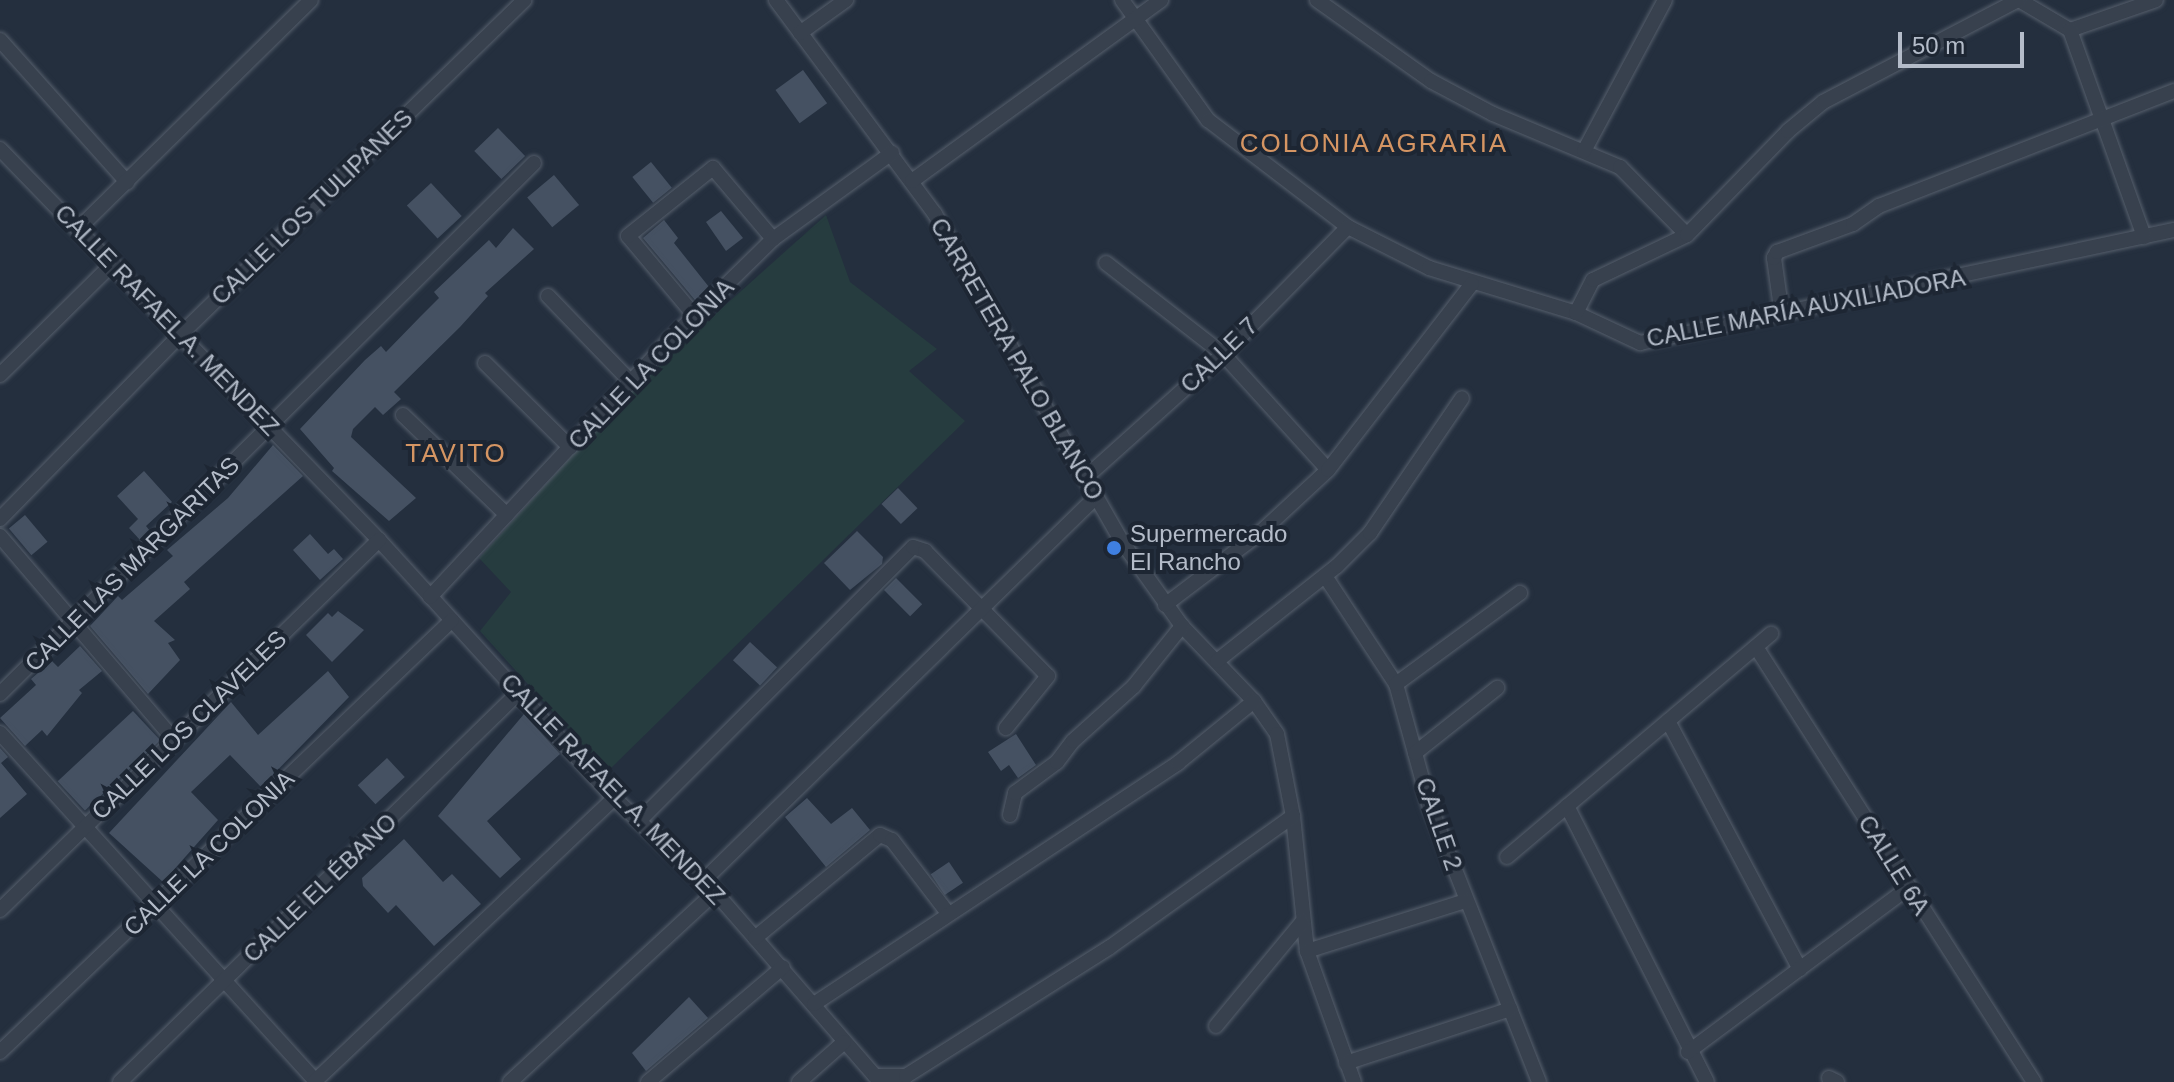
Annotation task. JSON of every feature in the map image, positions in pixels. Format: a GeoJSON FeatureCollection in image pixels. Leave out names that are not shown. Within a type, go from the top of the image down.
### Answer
{"type":"FeatureCollection","features":[{"type":"Feature","properties":{"kind":"street"},"geometry":{"type":"LineString","coordinates":[[79,228],[311,0]]}},
{"type":"Feature","properties":{"kind":"street","name":"CALLE LOS TULIPANES"},"geometry":{"type":"LineString","coordinates":[[0,519],[181,334],[525,0]]}},
{"type":"Feature","properties":{"kind":"street","name":"CARRETERA PALO BLANCO"},"geometry":{"type":"LineString","coordinates":[[776,0],[912,181],[1096,497],[1165,605],[1254,701],[1277,734],[1293,816],[1307,951],[1354,1082]]}},
{"type":"Feature","properties":{"kind":"street"},"geometry":{"type":"LineString","coordinates":[[800,33],[846,0]]}},
{"type":"Feature","properties":{"kind":"street","name":"CALLE MARÍA AUXILIADORA"},"geometry":{"type":"LineString","coordinates":[[1122,0],[1208,120],[1348,227],[1472,284],[1576,313],[1640,343],[2174,230]]}},
{"type":"Feature","properties":{"kind":"street"},"geometry":{"type":"LineString","coordinates":[[912,181],[1161,0]]}},
{"type":"Feature","properties":{"kind":"street"},"geometry":{"type":"LineString","coordinates":[[1317,0],[1431,81],[1493,114],[1620,167],[1687,235]]}},
{"type":"Feature","properties":{"kind":"street"},"geometry":{"type":"LineString","coordinates":[[1584,151],[1665,0]]}},
{"type":"Feature","properties":{"kind":"street"},"geometry":{"type":"LineString","coordinates":[[1576,313],[1593,280],[1687,235],[1788,131],[1823,102],[2018,0],[2070,30],[2144,237]]}},
{"type":"Feature","properties":{"kind":"street"},"geometry":{"type":"LineString","coordinates":[[2070,30],[2156,0]]}},
{"type":"Feature","properties":{"kind":"street"},"geometry":{"type":"LineString","coordinates":[[0,40],[127,182]]}},
{"type":"Feature","properties":{"kind":"street"},"geometry":{"type":"LineString","coordinates":[[1782,315],[1774,258],[1777,252],[1853,224],[1879,206],[2174,91]]}},
{"type":"Feature","properties":{"kind":"street","name":"CALLE RAFAEL A. MENDEZ"},"geometry":{"type":"LineString","coordinates":[[0,149],[379,540],[614,798],[715,892],[875,1076],[906,1076],[1110,947],[1293,816]]}},
{"type":"Feature","properties":{"kind":"street","name":"CALLE LA COLONIA"},"geometry":{"type":"LineString","coordinates":[[430,597],[631,382],[773,239],[892,153]]}},
{"type":"Feature","properties":{"kind":"street","name":"CALLE LAS MARGARITAS"},"geometry":{"type":"LineString","coordinates":[[0,694],[75,624],[534,163]]}},
{"type":"Feature","properties":{"kind":"street"},"geometry":{"type":"LineString","coordinates":[[695,316],[628,236],[713,168],[773,239]]}},
{"type":"Feature","properties":{"kind":"street","name":"CALLE 7"},"geometry":{"type":"LineString","coordinates":[[1085,478],[1223,354],[1348,227]]}},
{"type":"Feature","properties":{"kind":"street"},"geometry":{"type":"LineString","coordinates":[[0,375],[113,263]]}},
{"type":"Feature","properties":{"kind":"street"},"geometry":{"type":"LineString","coordinates":[[1106,263],[1223,354],[1328,470]]}},
{"type":"Feature","properties":{"kind":"street"},"geometry":{"type":"LineString","coordinates":[[1165,605],[1261,532],[1328,470],[1472,284]]}},
{"type":"Feature","properties":{"kind":"street"},"geometry":{"type":"LineString","coordinates":[[548,296],[631,382]]}},
{"type":"Feature","properties":{"kind":"street"},"geometry":{"type":"LineString","coordinates":[[485,363],[570,447]]}},
{"type":"Feature","properties":{"kind":"street"},"geometry":{"type":"LineString","coordinates":[[1217,661],[1325,576],[1370,533],[1462,398]]}},
{"type":"Feature","properties":{"kind":"street"},"geometry":{"type":"LineString","coordinates":[[403,415],[507,515]]}},
{"type":"Feature","properties":{"kind":"street"},"geometry":{"type":"LineString","coordinates":[[703,881],[984,610],[1096,497]]}},
{"type":"Feature","properties":{"kind":"street"},"geometry":{"type":"LineString","coordinates":[[0,536],[174,740]]}},
{"type":"Feature","properties":{"kind":"street","name":"CALLE LOS CLAVELES"},"geometry":{"type":"LineString","coordinates":[[0,910],[379,540]]}},
{"type":"Feature","properties":{"kind":"street"},"geometry":{"type":"LineString","coordinates":[[639,821],[903,551],[913,547],[925,551],[1048,676],[1006,728]]}},
{"type":"Feature","properties":{"kind":"street","name":"CALLE 2"},"geometry":{"type":"LineString","coordinates":[[1325,576],[1396,684],[1415,753],[1466,901],[1539,1082]]}},
{"type":"Feature","properties":{"kind":"street"},"geometry":{"type":"LineString","coordinates":[[1396,684],[1520,593]]}},
{"type":"Feature","properties":{"kind":"street","name":"CALLE LA COLONIA"},"geometry":{"type":"LineString","coordinates":[[0,1052],[452,620]]}},
{"type":"Feature","properties":{"kind":"street"},"geometry":{"type":"LineString","coordinates":[[1010,815],[1015,793],[1057,762],[1134,686],[1182,626]]}},
{"type":"Feature","properties":{"kind":"street"},"geometry":{"type":"LineString","coordinates":[[1507,857],[1771,634]]}},
{"type":"Feature","properties":{"kind":"street","name":"CALLE 6A"},"geometry":{"type":"LineString","coordinates":[[1756,647],[2034,1082]]}},
{"type":"Feature","properties":{"kind":"street"},"geometry":{"type":"LineString","coordinates":[[1415,753],[1497,688]]}},
{"type":"Feature","properties":{"kind":"street","name":"CALLE EL ÉBANO"},"geometry":{"type":"LineString","coordinates":[[120,1082],[518,693]]}},
{"type":"Feature","properties":{"kind":"street"},"geometry":{"type":"LineString","coordinates":[[814,1004],[947,912],[1178,763],[1254,701]]}},
{"type":"Feature","properties":{"kind":"street"},"geometry":{"type":"LineString","coordinates":[[1668,721],[1800,969]]}},
{"type":"Feature","properties":{"kind":"street"},"geometry":{"type":"LineString","coordinates":[[0,733],[315,1081],[614,798]]}},
{"type":"Feature","properties":{"kind":"street"},"geometry":{"type":"LineString","coordinates":[[1567,806],[1688,1052],[1707,1082]]}},
{"type":"Feature","properties":{"kind":"street"},"geometry":{"type":"LineString","coordinates":[[755,938],[880,835],[892,840],[947,912]]}},
{"type":"Feature","properties":{"kind":"street"},"geometry":{"type":"LineString","coordinates":[[1688,1052],[1908,888]]}},
{"type":"Feature","properties":{"kind":"street"},"geometry":{"type":"LineString","coordinates":[[510,1082],[715,892]]}},
{"type":"Feature","properties":{"kind":"street"},"geometry":{"type":"LineString","coordinates":[[1307,951],[1466,901]]}},
{"type":"Feature","properties":{"kind":"street"},"geometry":{"type":"LineString","coordinates":[[1216,1026],[1302,922]]}},
{"type":"Feature","properties":{"kind":"street"},"geometry":{"type":"LineString","coordinates":[[648,1082],[783,967]]}},
{"type":"Feature","properties":{"kind":"street"},"geometry":{"type":"LineString","coordinates":[[1346,1063],[1510,1009]]}},
{"type":"Feature","properties":{"kind":"street"},"geometry":{"type":"LineString","coordinates":[[799,1082],[844,1042]]}},
{"type":"Feature","properties":{"kind":"green space"},"geometry":{"type":"Polygon","coordinates":[[[826,215],[850,282],[937,349],[909,371],[965,421],[607,772],[480,631],[511,592],[479,558],[638,383],[826,215]]]}},
{"type":"Feature","properties":{"kind":"building"},"geometry":{"type":"Polygon","coordinates":[[[803,70],[827,103],[800,123],[775,90],[803,70]]]}},
{"type":"Feature","properties":{"kind":"building"},"geometry":{"type":"Polygon","coordinates":[[[498,128],[525,156],[501,179],[474,151],[498,128]]]}},
{"type":"Feature","properties":{"kind":"building"},"geometry":{"type":"Polygon","coordinates":[[[651,162],[672,188],[653,203],[632,177],[651,162]]]}},
{"type":"Feature","properties":{"kind":"building"},"geometry":{"type":"Polygon","coordinates":[[[554,175],[579,205],[552,227],[527,197],[554,175]]]}},
{"type":"Feature","properties":{"kind":"building"},"geometry":{"type":"Polygon","coordinates":[[[431,183],[462,216],[438,238],[407,206],[431,183]]]}},
{"type":"Feature","properties":{"kind":"building"},"geometry":{"type":"Polygon","coordinates":[[[721,211],[743,238],[726,251],[706,222],[721,211]]]}},
{"type":"Feature","properties":{"kind":"building"},"geometry":{"type":"Polygon","coordinates":[[[664,220],[678,238],[674,243],[709,287],[695,300],[643,238],[664,220]]]}},
{"type":"Feature","properties":{"kind":"building"},"geometry":{"type":"Polygon","coordinates":[[[513,228],[534,249],[485,293],[488,296],[460,327],[394,392],[401,399],[383,415],[375,407],[353,429],[351,437],[416,498],[389,521],[332,471],[334,468],[300,429],[365,360],[381,346],[386,352],[439,298],[434,292],[489,240],[496,248],[513,228]]]}},
{"type":"Feature","properties":{"kind":"building"},"geometry":{"type":"Polygon","coordinates":[[[273,445],[303,476],[184,582],[190,589],[154,621],[175,640],[168,643],[180,660],[148,694],[90,626],[118,596],[122,600],[173,556],[167,550],[228,498],[273,445]]]}},
{"type":"Feature","properties":{"kind":"building"},"geometry":{"type":"Polygon","coordinates":[[[144,471],[172,502],[146,526],[150,531],[140,540],[129,528],[138,519],[117,496],[144,471]]]}},
{"type":"Feature","properties":{"kind":"building"},"geometry":{"type":"Polygon","coordinates":[[[898,488],[917,508],[901,524],[881,504],[898,488]]]}},
{"type":"Feature","properties":{"kind":"building"},"geometry":{"type":"Polygon","coordinates":[[[25,515],[47,542],[31,555],[9,528],[25,515]]]}},
{"type":"Feature","properties":{"kind":"building"},"geometry":{"type":"Polygon","coordinates":[[[857,531],[883,557],[882,564],[850,590],[824,563],[857,531]]]}},
{"type":"Feature","properties":{"kind":"building"},"geometry":{"type":"Polygon","coordinates":[[[310,534],[328,554],[334,549],[343,559],[320,580],[293,550],[310,534]]]}},
{"type":"Feature","properties":{"kind":"building"},"geometry":{"type":"Polygon","coordinates":[[[896,578],[922,604],[910,616],[884,590],[896,578]]]}},
{"type":"Feature","properties":{"kind":"building"},"geometry":{"type":"Polygon","coordinates":[[[338,611],[364,630],[332,662],[306,635],[328,613],[332,617],[338,611]]]}},
{"type":"Feature","properties":{"kind":"building"},"geometry":{"type":"Polygon","coordinates":[[[750,642],[777,667],[760,686],[733,660],[750,642]]]}},
{"type":"Feature","properties":{"kind":"building"},"geometry":{"type":"Polygon","coordinates":[[[80,646],[102,671],[79,690],[82,693],[47,736],[42,730],[25,746],[0,718],[36,685],[31,679],[52,661],[58,667],[80,646]]]}},
{"type":"Feature","properties":{"kind":"building"},"geometry":{"type":"Polygon","coordinates":[[[328,671],[349,697],[261,787],[230,755],[191,792],[218,820],[163,882],[109,833],[231,702],[258,735],[328,671]]]}},
{"type":"Feature","properties":{"kind":"building"},"geometry":{"type":"Polygon","coordinates":[[[133,711],[160,740],[85,810],[58,781],[133,711]]]}},
{"type":"Feature","properties":{"kind":"building"},"geometry":{"type":"Polygon","coordinates":[[[524,714],[560,754],[487,821],[521,859],[500,878],[438,816],[524,714]]]}},
{"type":"Feature","properties":{"kind":"building"},"geometry":{"type":"Polygon","coordinates":[[[1016,734],[1036,765],[1018,778],[1009,765],[1001,771],[988,752],[1016,734]]]}},
{"type":"Feature","properties":{"kind":"building"},"geometry":{"type":"Polygon","coordinates":[[[0,748],[8,757],[1,763],[27,794],[0,818],[0,748]]]}},
{"type":"Feature","properties":{"kind":"building"},"geometry":{"type":"Polygon","coordinates":[[[387,758],[405,777],[375,804],[358,785],[387,758]]]}},
{"type":"Feature","properties":{"kind":"building"},"geometry":{"type":"Polygon","coordinates":[[[807,798],[831,824],[852,808],[870,830],[826,867],[785,817],[807,798]]]}},
{"type":"Feature","properties":{"kind":"building"},"geometry":{"type":"Polygon","coordinates":[[[404,839],[443,882],[452,874],[481,904],[434,946],[396,905],[388,913],[363,886],[362,878],[404,839]]]}},
{"type":"Feature","properties":{"kind":"building"},"geometry":{"type":"Polygon","coordinates":[[[949,862],[963,883],[945,895],[931,874],[949,862]]]}},
{"type":"Feature","properties":{"kind":"building"},"geometry":{"type":"Polygon","coordinates":[[[689,997],[708,1018],[646,1071],[632,1053],[689,997]]]}},
{"type":"Feature","properties":{"kind":"place","name":"Supermercado El Rancho"},"geometry":{"type":"Point","coordinates":[1114,548]}},
{"type":"Feature","properties":{"kind":"district","name":"COLONIA AGRARIA"},"geometry":{"type":"Point","coordinates":[1374,144]}},
{"type":"Feature","properties":{"kind":"district","name":"TAVITO"},"geometry":{"type":"Point","coordinates":[456,454]}}]}
